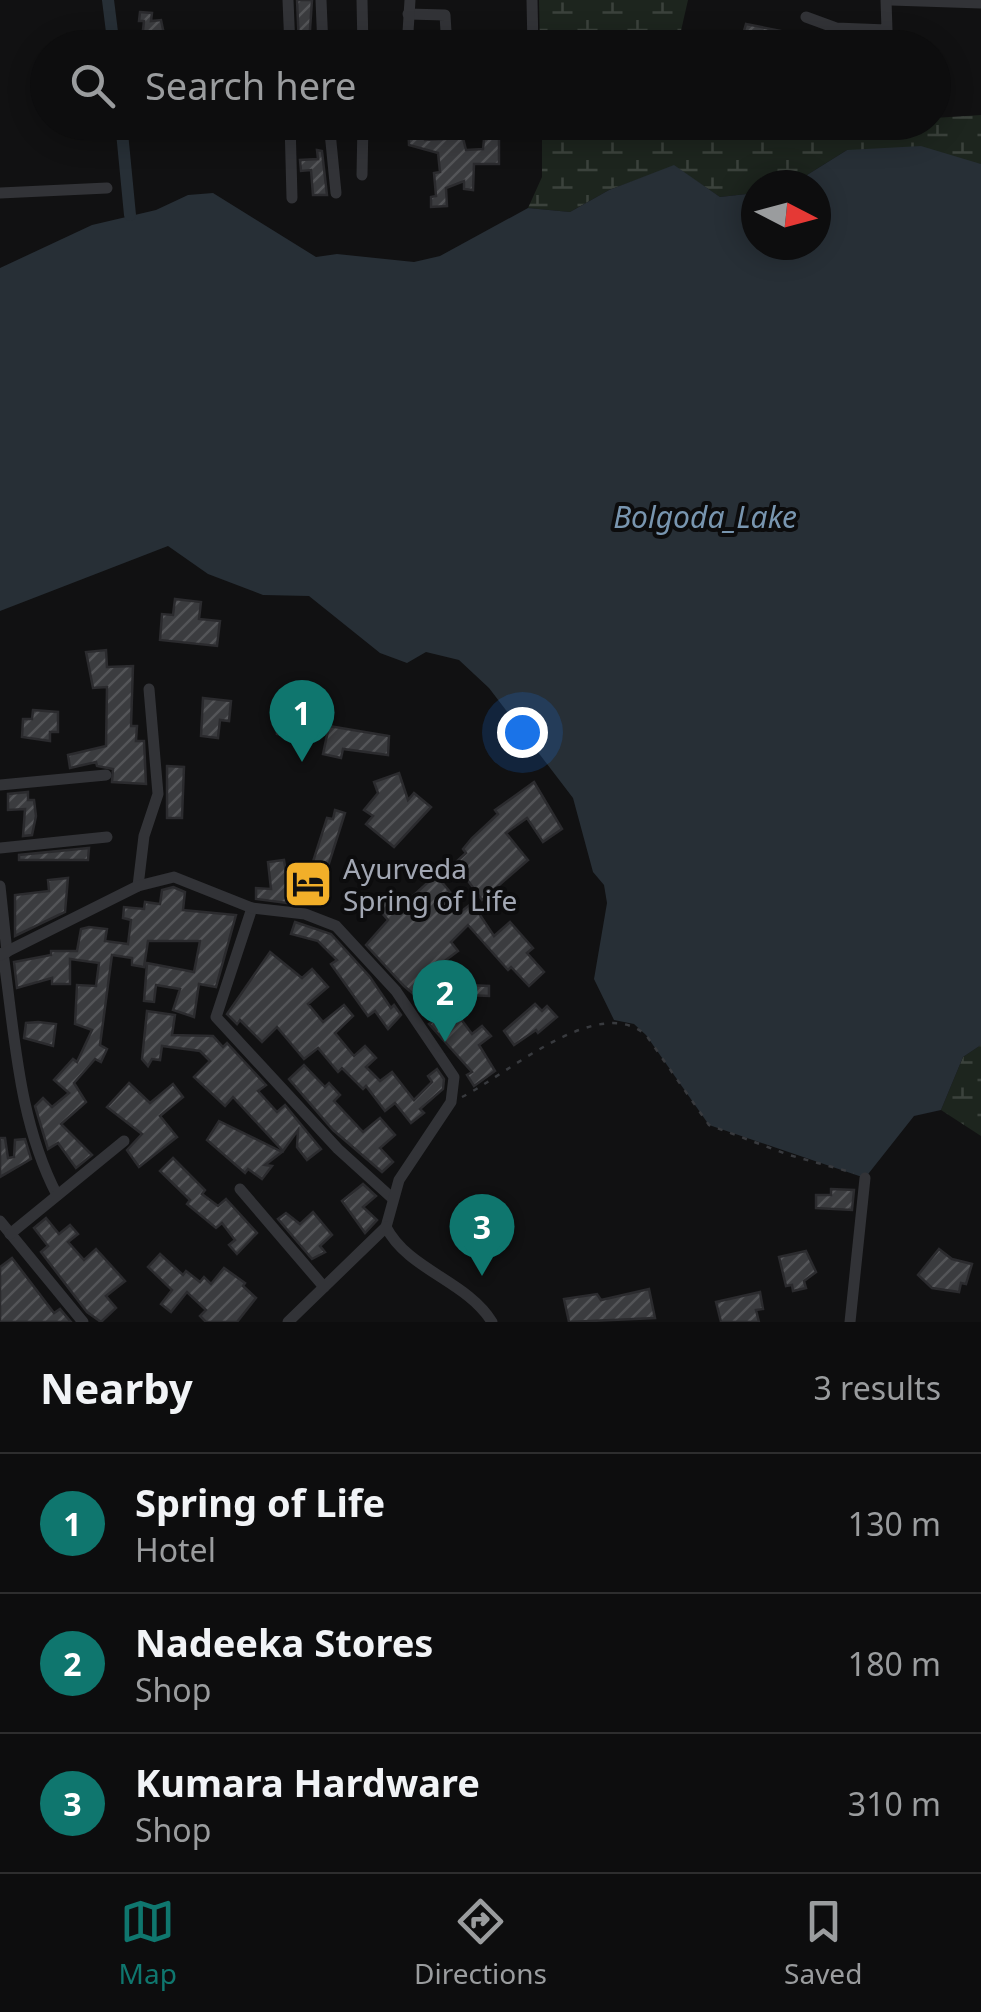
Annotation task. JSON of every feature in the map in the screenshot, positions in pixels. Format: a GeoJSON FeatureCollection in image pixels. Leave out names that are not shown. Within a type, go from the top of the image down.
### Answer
{"type":"FeatureCollection","features":[{"type":"Feature","properties":{"kind":"street"},"geometry":{"type":"LineString","coordinates":[[288,0],[289,30]]}},
{"type":"Feature","properties":{"kind":"street"},"geometry":{"type":"LineString","coordinates":[[321,0],[322,30]]}},
{"type":"Feature","properties":{"kind":"street"},"geometry":{"type":"LineString","coordinates":[[362,0],[363,30]]}},
{"type":"Feature","properties":{"kind":"street"},"geometry":{"type":"LineString","coordinates":[[408,30],[410,0]]}},
{"type":"Feature","properties":{"kind":"street"},"geometry":{"type":"LineString","coordinates":[[532,0],[533,30]]}},
{"type":"Feature","properties":{"kind":"street"},"geometry":{"type":"LineString","coordinates":[[806,18],[836,28],[887,30],[889,0],[981,3]]}},
{"type":"Feature","properties":{"kind":"street"},"geometry":{"type":"LineString","coordinates":[[408,14],[446,15],[446,30]]}},
{"type":"Feature","properties":{"kind":"street"},"geometry":{"type":"LineString","coordinates":[[290,140],[292,198]]}},
{"type":"Feature","properties":{"kind":"street"},"geometry":{"type":"LineString","coordinates":[[331,140],[336,193]]}},
{"type":"Feature","properties":{"kind":"street"},"geometry":{"type":"LineString","coordinates":[[362,174],[363,140]]}},
{"type":"Feature","properties":{"kind":"street"},"geometry":{"type":"LineString","coordinates":[[0,193],[107,188]]}},
{"type":"Feature","properties":{"kind":"street"},"geometry":{"type":"LineString","coordinates":[[138,886],[144,836],[158,794],[149,689]]}},
{"type":"Feature","properties":{"kind":"street"},"geometry":{"type":"LineString","coordinates":[[0,785],[106,775]]}},
{"type":"Feature","properties":{"kind":"street"},"geometry":{"type":"LineString","coordinates":[[0,848],[107,837]]}},
{"type":"Feature","properties":{"kind":"street"},"geometry":{"type":"LineString","coordinates":[[3,953],[138,886],[174,878],[252,908],[319,918],[336,926],[368,957],[454,1076],[451,1102],[410,1158],[392,1198],[386,1227],[288,1322]]}},
{"type":"Feature","properties":{"kind":"street"},"geometry":{"type":"LineString","coordinates":[[0,886],[3,953],[17,1033],[24,1109],[38,1157],[57,1195]]}},
{"type":"Feature","properties":{"kind":"street"},"geometry":{"type":"LineString","coordinates":[[252,908],[216,1017],[338,1149],[392,1198]]}},
{"type":"Feature","properties":{"kind":"street"},"geometry":{"type":"LineString","coordinates":[[10,1234],[124,1141]]}},
{"type":"Feature","properties":{"kind":"street"},"geometry":{"type":"LineString","coordinates":[[850,1322],[864,1178]]}},
{"type":"Feature","properties":{"kind":"street"},"geometry":{"type":"LineString","coordinates":[[240,1190],[324,1288]]}},
{"type":"Feature","properties":{"kind":"street"},"geometry":{"type":"LineString","coordinates":[[0,1221],[83,1322]]}},
{"type":"Feature","properties":{"kind":"street"},"geometry":{"type":"LineString","coordinates":[[386,1227],[407,1251],[480,1303],[492,1322]]}},
{"type":"Feature","properties":{"kind":"path"},"geometry":{"type":"LineString","coordinates":[[451,1102],[532,1055],[590,1026],[614,1020],[634,1024],[646,1035],[708,1126],[864,1178]]}},
{"type":"Feature","properties":{"kind":"green space"},"geometry":{"type":"Polygon","coordinates":[[[539,0],[688,0],[681,30],[540,30],[539,0]]]}},
{"type":"Feature","properties":{"kind":"green space"},"geometry":{"type":"Polygon","coordinates":[[[981,115],[981,164],[847,150],[815,170],[741,170],[741,195],[720,197],[674,166],[609,190],[570,212],[528,208],[542,177],[542,140],[951,140],[951,117],[981,115]]]}},
{"type":"Feature","properties":{"kind":"green space"},"geometry":{"type":"Polygon","coordinates":[[[981,1045],[981,1136],[941,1110],[963,1057],[981,1045]]]}},
{"type":"Feature","properties":{"kind":"water","name":"Bolgoda_Lake"},"geometry":{"type":"Polygon","coordinates":[[[921,146],[981,164],[981,1045],[963,1057],[941,1110],[914,1116],[865,1178],[709,1125],[646,1035],[634,1024],[614,1020],[594,979],[607,903],[604,885],[593,872],[573,798],[489,688],[459,660],[426,652],[407,663],[380,653],[309,596],[263,595],[208,574],[168,546],[0,611],[0,268],[92,225],[156,210],[188,195],[213,193],[316,257],[337,254],[414,262],[440,256],[528,208],[570,212],[609,190],[674,165],[720,197],[741,195],[741,260],[831,260],[831,170],[815,170],[847,150],[921,146]]]}},
{"type":"Feature","properties":{"kind":"building"},"geometry":{"type":"Polygon","coordinates":[[[297,0],[312,0],[310,30],[298,30],[297,0]]]}},
{"type":"Feature","properties":{"kind":"building"},"geometry":{"type":"Polygon","coordinates":[[[140,12],[152,13],[151,21],[161,20],[163,30],[143,30],[144,21],[139,21],[140,12]]]}},
{"type":"Feature","properties":{"kind":"building"},"geometry":{"type":"Polygon","coordinates":[[[746,24],[776,30],[744,30],[746,24]]]}},
{"type":"Feature","properties":{"kind":"building"},"geometry":{"type":"Polygon","coordinates":[[[409,140],[464,140],[466,150],[483,149],[484,140],[499,140],[499,164],[474,164],[473,190],[464,189],[464,181],[446,188],[447,206],[431,207],[431,197],[436,196],[434,173],[440,172],[438,153],[409,145],[409,140]]]}},
{"type":"Feature","properties":{"kind":"building"},"geometry":{"type":"Polygon","coordinates":[[[317,150],[322,151],[327,195],[313,195],[311,170],[301,171],[300,160],[318,159],[317,150]]]}},
{"type":"Feature","properties":{"kind":"building"},"geometry":{"type":"Polygon","coordinates":[[[175,599],[201,602],[199,619],[220,621],[217,646],[160,640],[162,614],[173,615],[175,599]]]}},
{"type":"Feature","properties":{"kind":"building"},"geometry":{"type":"Polygon","coordinates":[[[106,650],[107,667],[133,666],[131,726],[137,726],[136,741],[144,741],[146,784],[112,782],[113,769],[97,766],[96,762],[70,768],[68,755],[106,746],[107,687],[93,688],[86,652],[106,650]]]}},
{"type":"Feature","properties":{"kind":"building"},"geometry":{"type":"Polygon","coordinates":[[[276,697],[293,699],[291,736],[277,734],[276,697]]]}},
{"type":"Feature","properties":{"kind":"building"},"geometry":{"type":"Polygon","coordinates":[[[203,698],[231,701],[229,721],[220,720],[218,738],[201,736],[203,698]]]}},
{"type":"Feature","properties":{"kind":"building"},"geometry":{"type":"Polygon","coordinates":[[[33,710],[58,712],[58,732],[50,732],[50,741],[22,737],[23,719],[32,719],[33,710]]]}},
{"type":"Feature","properties":{"kind":"building"},"geometry":{"type":"Polygon","coordinates":[[[329,726],[389,736],[388,755],[343,749],[341,758],[323,754],[329,726]]]}},
{"type":"Feature","properties":{"kind":"building"},"geometry":{"type":"Polygon","coordinates":[[[167,766],[184,767],[182,818],[167,818],[167,766]]]}},
{"type":"Feature","properties":{"kind":"building"},"geometry":{"type":"Polygon","coordinates":[[[399,773],[408,800],[414,793],[431,807],[394,847],[366,824],[373,816],[364,810],[378,793],[374,782],[399,773]]]}},
{"type":"Feature","properties":{"kind":"building"},"geometry":{"type":"Polygon","coordinates":[[[534,782],[562,829],[543,842],[527,818],[506,833],[528,860],[482,900],[455,863],[466,853],[463,849],[472,838],[498,814],[495,810],[534,782]]]}},
{"type":"Feature","properties":{"kind":"building"},"geometry":{"type":"Polygon","coordinates":[[[28,792],[28,800],[34,800],[36,816],[32,835],[23,836],[25,809],[8,810],[8,794],[28,792]]]}},
{"type":"Feature","properties":{"kind":"building"},"geometry":{"type":"Polygon","coordinates":[[[335,810],[345,813],[325,876],[310,871],[327,818],[333,819],[335,810]]]}},
{"type":"Feature","properties":{"kind":"building"},"geometry":{"type":"Polygon","coordinates":[[[89,848],[88,860],[19,860],[19,855],[89,848]]]}},
{"type":"Feature","properties":{"kind":"building"},"geometry":{"type":"Polygon","coordinates":[[[284,860],[288,884],[314,888],[311,906],[256,899],[256,888],[271,889],[268,862],[284,860]]]}},
{"type":"Feature","properties":{"kind":"building"},"geometry":{"type":"Polygon","coordinates":[[[436,875],[450,892],[442,898],[458,914],[472,903],[494,936],[510,922],[533,948],[527,953],[544,972],[529,986],[511,967],[508,970],[468,925],[451,942],[458,951],[434,969],[439,973],[417,997],[404,986],[366,945],[388,920],[375,905],[392,890],[404,904],[436,875]]]}},
{"type":"Feature","properties":{"kind":"building"},"geometry":{"type":"Polygon","coordinates":[[[68,878],[65,912],[15,936],[15,895],[49,891],[48,880],[68,878]]]}},
{"type":"Feature","properties":{"kind":"building"},"geometry":{"type":"Polygon","coordinates":[[[173,887],[185,892],[183,910],[236,915],[216,987],[199,984],[194,1017],[173,1010],[180,989],[156,985],[154,1002],[144,1001],[147,963],[194,972],[200,941],[148,941],[144,967],[132,965],[132,958],[112,955],[100,1045],[107,1049],[101,1062],[95,1059],[74,1083],[86,1102],[61,1124],[92,1155],[76,1168],[58,1143],[48,1149],[35,1106],[43,1098],[52,1107],[69,1093],[54,1080],[73,1059],[77,1062],[92,1030],[75,1024],[77,985],[96,986],[99,963],[70,959],[70,984],[52,984],[52,978],[17,988],[14,962],[51,955],[51,951],[77,951],[81,929],[89,927],[107,929],[105,941],[128,944],[131,920],[123,918],[124,907],[144,909],[145,902],[160,904],[162,890],[173,887]]]}},
{"type":"Feature","properties":{"kind":"building"},"geometry":{"type":"Polygon","coordinates":[[[295,922],[331,934],[370,977],[391,1008],[394,1005],[401,1015],[388,1029],[375,1011],[368,1016],[331,964],[337,960],[318,941],[291,934],[295,922]]]}},
{"type":"Feature","properties":{"kind":"building"},"geometry":{"type":"Polygon","coordinates":[[[270,952],[302,978],[312,969],[328,987],[308,1004],[323,1022],[344,1005],[353,1016],[335,1033],[354,1056],[365,1046],[376,1058],[366,1067],[380,1081],[392,1072],[414,1100],[432,1082],[428,1076],[437,1069],[444,1079],[443,1089],[420,1109],[424,1113],[411,1123],[395,1103],[385,1111],[366,1086],[363,1089],[342,1068],[338,1072],[318,1048],[304,1059],[277,1027],[262,1042],[240,1020],[237,1024],[227,1014],[270,952]]]}},
{"type":"Feature","properties":{"kind":"building"},"geometry":{"type":"Polygon","coordinates":[[[462,979],[467,985],[489,986],[489,996],[465,995],[446,1010],[437,999],[462,979]]]}},
{"type":"Feature","properties":{"kind":"building"},"geometry":{"type":"Polygon","coordinates":[[[535,1004],[542,1011],[547,1006],[557,1017],[538,1033],[536,1030],[514,1045],[504,1031],[535,1004]]]}},
{"type":"Feature","properties":{"kind":"building"},"geometry":{"type":"Polygon","coordinates":[[[452,1007],[472,1034],[482,1026],[491,1036],[479,1045],[495,1071],[474,1086],[467,1075],[472,1072],[429,1024],[452,1007]]]}},
{"type":"Feature","properties":{"kind":"building"},"geometry":{"type":"Polygon","coordinates":[[[147,1011],[175,1015],[172,1035],[213,1036],[223,1047],[227,1043],[266,1085],[258,1091],[277,1112],[285,1105],[321,1149],[307,1160],[297,1147],[298,1130],[283,1151],[233,1097],[225,1106],[194,1077],[210,1061],[200,1051],[162,1046],[160,1060],[152,1059],[148,1066],[142,1059],[147,1011]]]}},
{"type":"Feature","properties":{"kind":"building"},"geometry":{"type":"Polygon","coordinates":[[[26,1023],[56,1024],[53,1046],[24,1038],[26,1023]]]}},
{"type":"Feature","properties":{"kind":"building"},"geometry":{"type":"Polygon","coordinates":[[[304,1065],[325,1087],[329,1083],[340,1095],[334,1101],[363,1132],[380,1118],[395,1135],[380,1148],[393,1162],[382,1172],[333,1130],[289,1079],[304,1065]]]}},
{"type":"Feature","properties":{"kind":"building"},"geometry":{"type":"Polygon","coordinates":[[[129,1083],[150,1103],[173,1084],[183,1097],[160,1116],[177,1137],[139,1167],[127,1150],[142,1134],[107,1107],[129,1083]]]}},
{"type":"Feature","properties":{"kind":"building"},"geometry":{"type":"Polygon","coordinates":[[[219,1121],[282,1152],[265,1165],[272,1166],[262,1179],[248,1169],[245,1173],[207,1140],[219,1121]]]}},
{"type":"Feature","properties":{"kind":"building"},"geometry":{"type":"Polygon","coordinates":[[[0,1138],[5,1138],[8,1158],[14,1157],[15,1140],[25,1139],[31,1159],[0,1177],[0,1138]]]}},
{"type":"Feature","properties":{"kind":"building"},"geometry":{"type":"Polygon","coordinates":[[[173,1158],[205,1190],[202,1194],[218,1206],[226,1199],[257,1233],[237,1254],[229,1245],[235,1240],[222,1223],[216,1228],[187,1204],[190,1200],[160,1171],[173,1158]]]}},
{"type":"Feature","properties":{"kind":"building"},"geometry":{"type":"Polygon","coordinates":[[[363,1184],[376,1196],[363,1207],[377,1220],[365,1233],[342,1201],[363,1184]]]}},
{"type":"Feature","properties":{"kind":"building"},"geometry":{"type":"Polygon","coordinates":[[[831,1189],[854,1190],[852,1210],[816,1208],[816,1195],[831,1195],[831,1189]]]}},
{"type":"Feature","properties":{"kind":"building"},"geometry":{"type":"Polygon","coordinates":[[[313,1212],[332,1235],[320,1246],[325,1252],[312,1259],[278,1219],[286,1213],[300,1224],[313,1212]]]}},
{"type":"Feature","properties":{"kind":"building"},"geometry":{"type":"Polygon","coordinates":[[[46,1218],[59,1234],[70,1225],[78,1234],[68,1242],[84,1260],[96,1249],[125,1281],[106,1296],[116,1308],[101,1322],[87,1312],[41,1252],[48,1246],[34,1228],[46,1218]]]}},
{"type":"Feature","properties":{"kind":"building"},"geometry":{"type":"Polygon","coordinates":[[[939,1249],[952,1259],[972,1264],[959,1292],[932,1288],[918,1275],[939,1249]]]}},
{"type":"Feature","properties":{"kind":"building"},"geometry":{"type":"Polygon","coordinates":[[[806,1251],[816,1272],[804,1281],[806,1288],[793,1291],[792,1285],[786,1286],[779,1257],[806,1251]]]}},
{"type":"Feature","properties":{"kind":"building"},"geometry":{"type":"Polygon","coordinates":[[[160,1254],[183,1275],[186,1271],[200,1282],[204,1277],[211,1284],[224,1268],[245,1283],[243,1286],[256,1298],[237,1322],[206,1322],[200,1316],[206,1310],[187,1292],[171,1312],[161,1304],[172,1290],[148,1267],[160,1254]]]}},
{"type":"Feature","properties":{"kind":"building"},"geometry":{"type":"Polygon","coordinates":[[[12,1258],[54,1313],[60,1309],[71,1322],[0,1322],[0,1267],[12,1258]]]}},
{"type":"Feature","properties":{"kind":"building"},"geometry":{"type":"Polygon","coordinates":[[[649,1289],[655,1318],[569,1322],[564,1299],[597,1294],[601,1300],[649,1289]]]}},
{"type":"Feature","properties":{"kind":"building"},"geometry":{"type":"Polygon","coordinates":[[[760,1292],[763,1309],[756,1310],[759,1322],[721,1322],[716,1302],[760,1292]]]}},
{"type":"Feature","properties":{"kind":"waterway"},"geometry":{"type":"LineString","coordinates":[[108,0],[112,30]]}},
{"type":"Feature","properties":{"kind":"waterway"},"geometry":{"type":"LineString","coordinates":[[123,140],[130,215]]}},
{"type":"Feature","properties":{"kind":"place","name":"Spring of Life"},"geometry":{"type":"Point","coordinates":[302,762]}},
{"type":"Feature","properties":{"kind":"place","name":"Ayurveda Spring of Life"},"geometry":{"type":"Point","coordinates":[308,884]}},
{"type":"Feature","properties":{"kind":"place","name":"Nadeeka Stores"},"geometry":{"type":"Point","coordinates":[445,1042]}},
{"type":"Feature","properties":{"kind":"place","name":"Kumara Hardware"},"geometry":{"type":"Point","coordinates":[482,1276]}}]}
